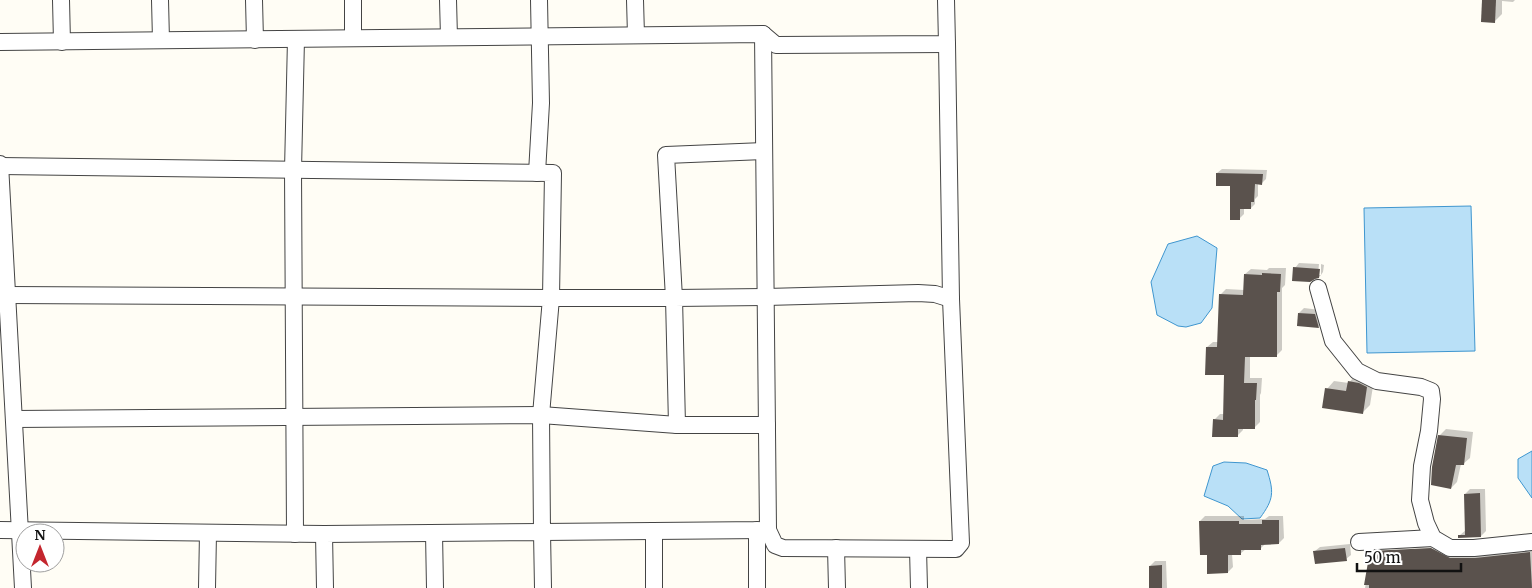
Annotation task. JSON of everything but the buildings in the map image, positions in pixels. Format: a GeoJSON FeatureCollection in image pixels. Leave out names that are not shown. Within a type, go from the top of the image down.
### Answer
{"type":"FeatureCollection","features":[{"type":"Feature","properties":{"kind":"street"},"geometry":{"type":"LineString","coordinates":[[61,0],[62,42]]}},
{"type":"Feature","properties":{"kind":"street"},"geometry":{"type":"LineString","coordinates":[[160,0],[161,40]]}},
{"type":"Feature","properties":{"kind":"street"},"geometry":{"type":"LineString","coordinates":[[254,0],[255,40]]}},
{"type":"Feature","properties":{"kind":"street"},"geometry":{"type":"LineString","coordinates":[[353,0],[353,38]]}},
{"type":"Feature","properties":{"kind":"street"},"geometry":{"type":"LineString","coordinates":[[448,0],[448,38]]}},
{"type":"Feature","properties":{"kind":"street"},"geometry":{"type":"LineString","coordinates":[[537,173],[541,103],[539,0]]}},
{"type":"Feature","properties":{"kind":"street"},"geometry":{"type":"LineString","coordinates":[[635,0],[636,35]]}},
{"type":"Feature","properties":{"kind":"street"},"geometry":{"type":"LineString","coordinates":[[65,531],[324,534],[762,530],[775,545],[783,548],[956,549],[961,543],[951,299],[946,0]]}},
{"type":"Feature","properties":{"kind":"street"},"geometry":{"type":"LineString","coordinates":[[0,42],[763,34],[776,45],[946,44]]}},
{"type":"Feature","properties":{"kind":"street"},"geometry":{"type":"LineString","coordinates":[[757,588],[767,424],[763,34]]}},
{"type":"Feature","properties":{"kind":"street"},"geometry":{"type":"LineString","coordinates":[[295,534],[293,170],[296,39]]}},
{"type":"Feature","properties":{"kind":"street"},"geometry":{"type":"LineString","coordinates":[[676,425],[674,298],[666,155],[764,151]]}},
{"type":"Feature","properties":{"kind":"street"},"geometry":{"type":"LineString","coordinates":[[19,523],[8,436],[14,420],[5,343],[7,295],[3,259],[0,165],[553,173],[551,298],[541,415],[543,588]]}},
{"type":"Feature","properties":{"kind":"street"},"geometry":{"type":"LineString","coordinates":[[1318,288],[1333,341],[1357,371],[1377,381],[1421,387],[1431,391],[1429,431],[1422,466],[1420,500],[1426,523],[1433,538]]}},
{"type":"Feature","properties":{"kind":"street"},"geometry":{"type":"LineString","coordinates":[[7,295],[674,298],[918,292],[935,294],[951,299]]}},
{"type":"Feature","properties":{"kind":"street"},"geometry":{"type":"LineString","coordinates":[[14,420],[541,415],[676,425],[767,424]]}},
{"type":"Feature","properties":{"kind":"street"},"geometry":{"type":"LineString","coordinates":[[0,530],[15,530]]}},
{"type":"Feature","properties":{"kind":"street"},"geometry":{"type":"LineString","coordinates":[[654,531],[654,588]]}},
{"type":"Feature","properties":{"kind":"street"},"geometry":{"type":"LineString","coordinates":[[207,588],[208,533]]}},
{"type":"Feature","properties":{"kind":"street"},"geometry":{"type":"LineString","coordinates":[[434,533],[435,588]]}},
{"type":"Feature","properties":{"kind":"street"},"geometry":{"type":"LineString","coordinates":[[324,534],[325,588]]}},
{"type":"Feature","properties":{"kind":"street"},"geometry":{"type":"LineString","coordinates":[[1359,542],[1433,538],[1450,548],[1474,548],[1532,542]]}},
{"type":"Feature","properties":{"kind":"street"},"geometry":{"type":"LineString","coordinates":[[836,548],[837,588]]}},
{"type":"Feature","properties":{"kind":"street"},"geometry":{"type":"LineString","coordinates":[[918,549],[919,588]]}},
{"type":"Feature","properties":{"kind":"street"},"geometry":{"type":"LineString","coordinates":[[22,573],[23,588]]}},
{"type":"Feature","properties":{"kind":"water"},"geometry":{"type":"Polygon","coordinates":[[[1471,206],[1475,351],[1367,353],[1364,208],[1471,206]]]}},
{"type":"Feature","properties":{"kind":"water"},"geometry":{"type":"Polygon","coordinates":[[[1197,236],[1217,248],[1212,308],[1201,323],[1186,327],[1178,326],[1157,315],[1151,282],[1168,244],[1197,236]]]}},
{"type":"Feature","properties":{"kind":"water"},"geometry":{"type":"Polygon","coordinates":[[[1532,451],[1532,498],[1518,478],[1518,459],[1532,451]]]}},
{"type":"Feature","properties":{"kind":"water"},"geometry":{"type":"Polygon","coordinates":[[[1224,462],[1246,463],[1267,470],[1272,490],[1268,506],[1260,518],[1242,519],[1228,506],[1204,496],[1213,466],[1224,462]]]}}]}
